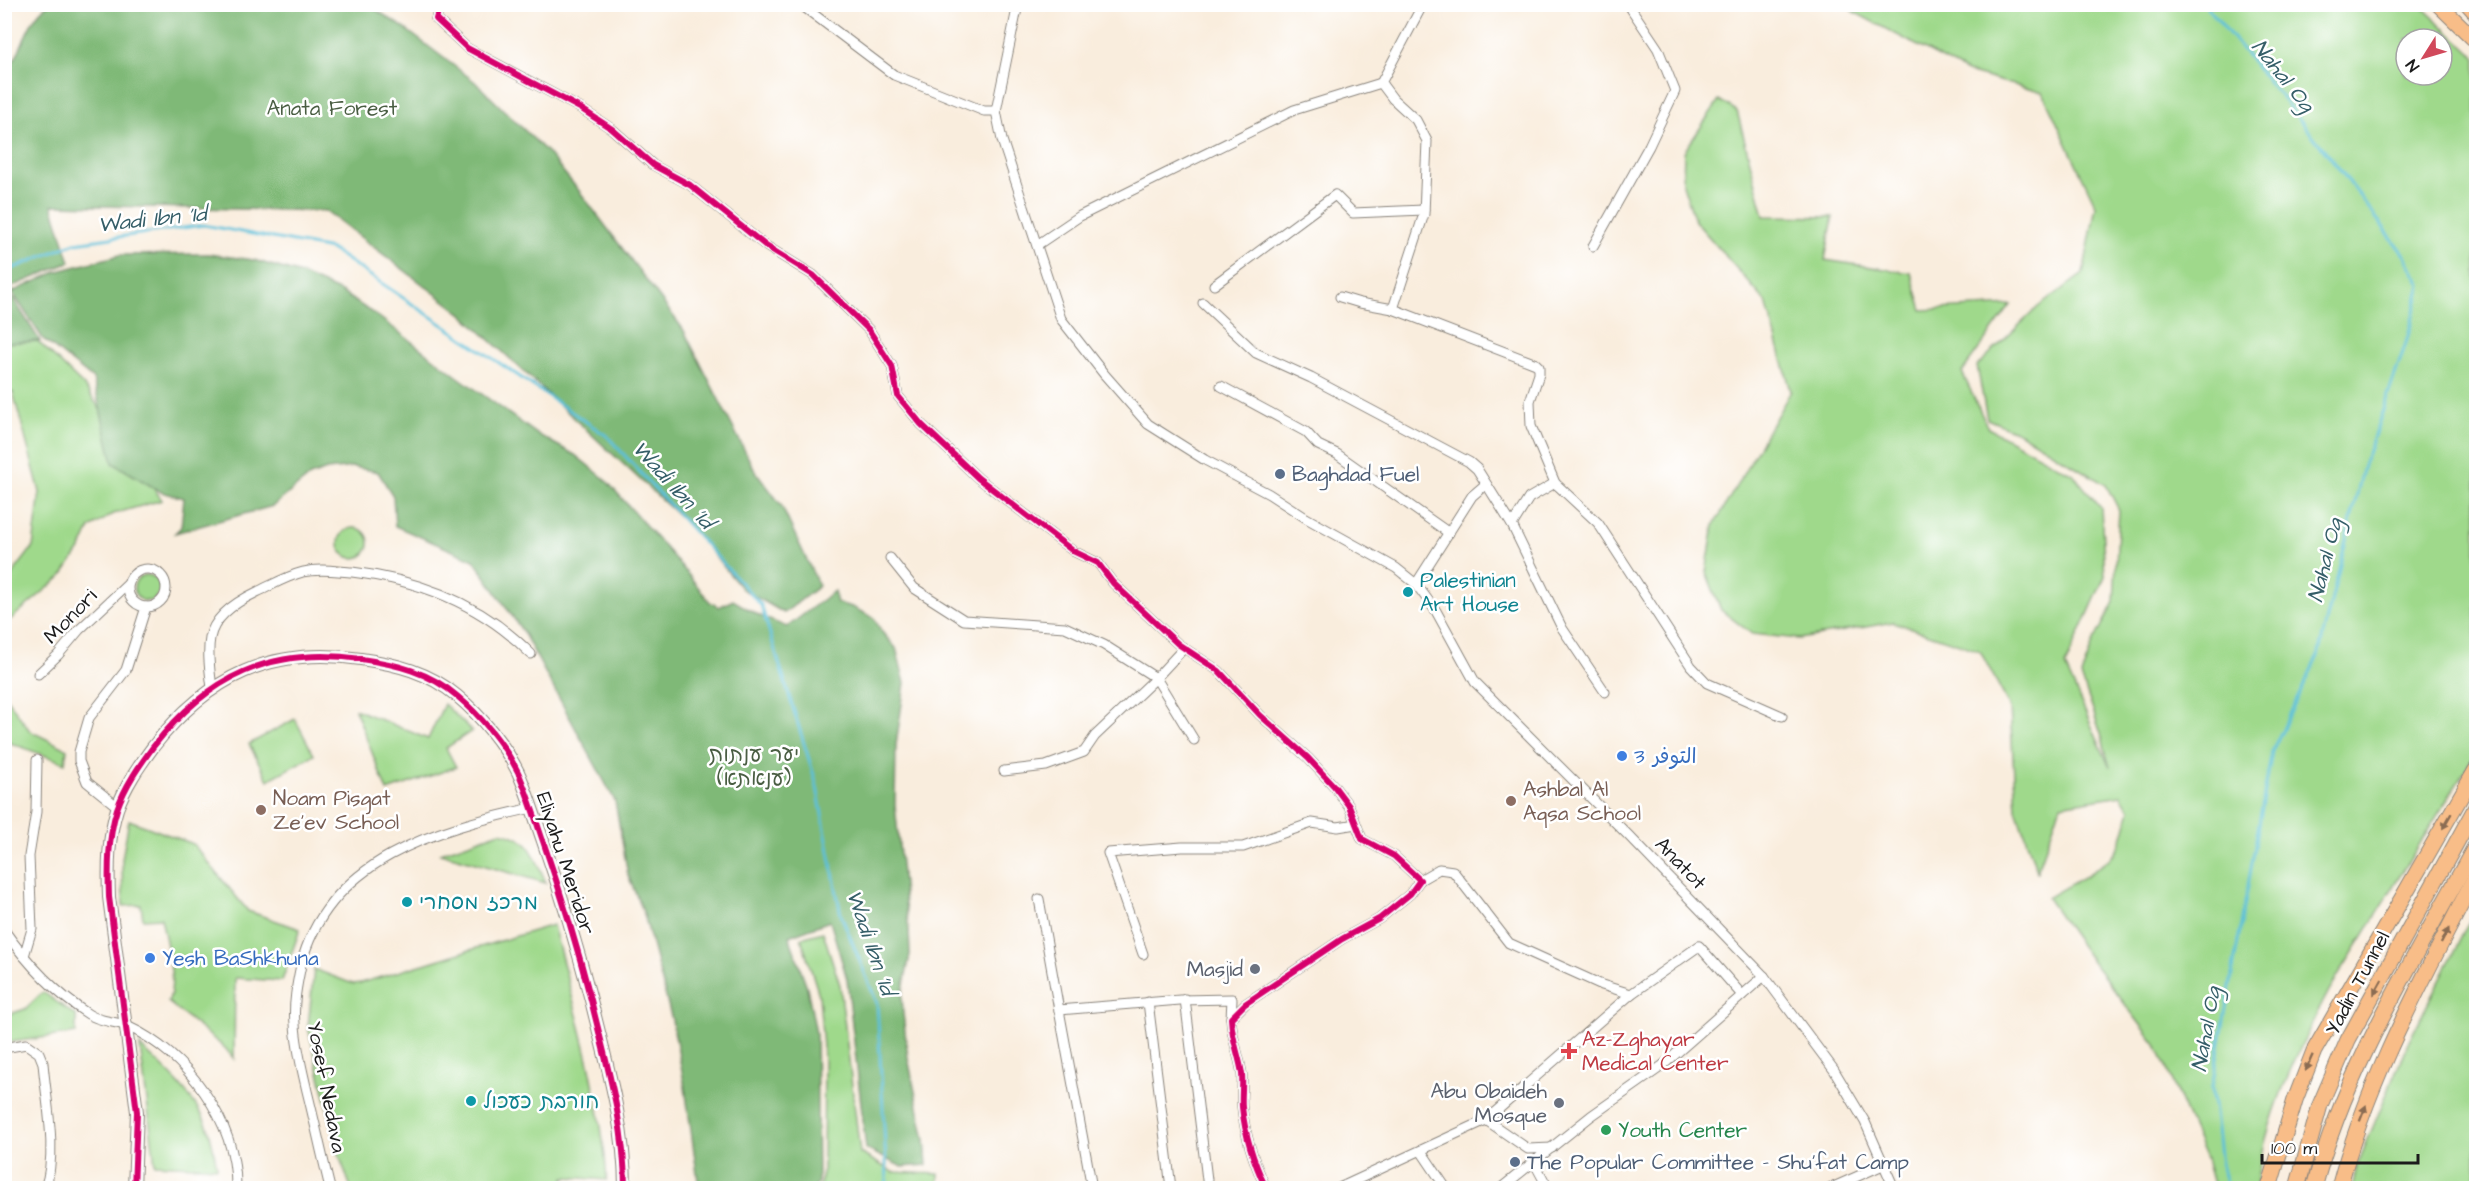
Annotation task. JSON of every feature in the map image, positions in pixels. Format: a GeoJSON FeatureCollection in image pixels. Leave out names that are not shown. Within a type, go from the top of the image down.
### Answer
{"type":"FeatureCollection","features":[{"type":"Feature","properties":{"kind":"highway"},"geometry":{"type":"LineString","coordinates":[[2438,4],[2476,41]]}},
{"type":"Feature","properties":{"kind":"highway"},"geometry":{"type":"LineString","coordinates":[[2468,4],[2476,13]]}},
{"type":"Feature","properties":{"kind":"highway"},"geometry":{"type":"LineString","coordinates":[[2270,1188],[2292,1109],[2314,1051],[2476,770]]}},
{"type":"Feature","properties":{"kind":"highway","name":"Yadin Tunnel"},"geometry":{"type":"LineString","coordinates":[[2297,1188],[2320,1105],[2348,1040],[2476,807]]}},
{"type":"Feature","properties":{"kind":"highway","name":"Yadin Tunnel"},"geometry":{"type":"LineString","coordinates":[[2314,1188],[2337,1114],[2361,1058],[2476,845]]}},
{"type":"Feature","properties":{"kind":"highway"},"geometry":{"type":"LineString","coordinates":[[2339,1188],[2362,1114],[2397,1031],[2476,875]]}},
{"type":"Feature","properties":{"kind":"street"},"geometry":{"type":"LineString","coordinates":[[440,4],[436,19],[467,48],[580,108],[612,129],[653,165],[690,185],[766,246],[813,274],[869,330],[892,366],[898,396],[947,451],[978,478],[1073,551],[1098,563],[1120,590],[1184,648],[1220,670],[1260,715],[1308,758],[1349,806],[1362,839],[1394,856],[1420,880]]}},
{"type":"Feature","properties":{"kind":"street"},"geometry":{"type":"LineString","coordinates":[[801,4],[894,75],[984,111],[996,111],[1018,4]]}},
{"type":"Feature","properties":{"kind":"street"},"geometry":{"type":"LineString","coordinates":[[1037,244],[1080,216],[1294,110],[1381,83],[1423,4]]}},
{"type":"Feature","properties":{"kind":"street"},"geometry":{"type":"LineString","coordinates":[[1593,246],[1649,146],[1676,91],[1658,49],[1628,4]]}},
{"type":"Feature","properties":{"kind":"street"},"geometry":{"type":"LineString","coordinates":[[1381,83],[1393,99],[1416,120],[1427,141],[1425,210],[1393,309]]}},
{"type":"Feature","properties":{"kind":"street","name":"Anatot"},"geometry":{"type":"LineString","coordinates":[[996,111],[1002,140],[1061,320],[1148,424],[1205,460],[1269,494],[1306,518],[1396,568],[1416,584],[1436,611],[1475,682],[1629,836],[1764,976],[1834,1070],[1865,1122],[1894,1188]]}},
{"type":"Feature","properties":{"kind":"street"},"geometry":{"type":"LineString","coordinates":[[1214,285],[1335,195],[1353,213],[1425,210]]}},
{"type":"Feature","properties":{"kind":"street"},"geometry":{"type":"LineString","coordinates":[[1340,297],[1393,309],[1536,364],[1539,374],[1530,401],[1531,426],[1555,483],[1598,523],[1691,666],[1707,683],[1782,716]]}},
{"type":"Feature","properties":{"kind":"street"},"geometry":{"type":"LineString","coordinates":[[1203,303],[1256,353],[1311,378],[1469,462],[1477,469],[1512,525],[1562,628],[1605,692]]}},
{"type":"Feature","properties":{"kind":"street"},"geometry":{"type":"LineString","coordinates":[[1221,386],[1306,432],[1318,445],[1337,454],[1449,533]]}},
{"type":"Feature","properties":{"kind":"street"},"geometry":{"type":"LineString","coordinates":[[1512,525],[1529,498],[1555,483]]}},
{"type":"Feature","properties":{"kind":"street"},"geometry":{"type":"LineString","coordinates":[[1416,584],[1472,496],[1486,484]]}},
{"type":"Feature","properties":{"kind":"street"},"geometry":{"type":"LineString","coordinates":[[890,558],[914,588],[964,620],[1065,627],[1104,645],[1156,678],[1194,740]]}},
{"type":"Feature","properties":{"kind":"street"},"geometry":{"type":"LineString","coordinates":[[148,569],[160,573],[167,585],[164,598],[159,604],[146,607],[134,602],[128,589],[136,572],[148,569]]}},
{"type":"Feature","properties":{"kind":"street"},"geometry":{"type":"LineString","coordinates":[[212,688],[210,638],[218,619],[252,594],[304,571],[326,569],[379,575],[427,588],[500,625],[531,654]]}},
{"type":"Feature","properties":{"kind":"street","name":"Monori"},"geometry":{"type":"LineString","coordinates":[[38,674],[79,630],[129,583]]}},
{"type":"Feature","properties":{"kind":"street"},"geometry":{"type":"LineString","coordinates":[[118,807],[87,782],[79,761],[79,752],[89,718],[126,670],[146,607]]}},
{"type":"Feature","properties":{"kind":"street"},"geometry":{"type":"LineString","coordinates":[[1004,771],[1046,766],[1084,752],[1095,736],[1184,648]]}},
{"type":"Feature","properties":{"kind":"street","name":"Eliyahu Meridor"},"geometry":{"type":"LineString","coordinates":[[134,1188],[136,1112],[109,897],[108,868],[112,827],[118,807],[130,780],[165,732],[189,706],[212,688],[258,666],[300,655],[345,656],[425,674],[459,697],[491,732],[518,772],[571,929],[616,1102],[624,1155],[625,1188]]}},
{"type":"Feature","properties":{"kind":"street"},"geometry":{"type":"LineString","coordinates":[[24,956],[32,929],[30,856],[36,812],[37,760]]}},
{"type":"Feature","properties":{"kind":"street","name":"Yosef Nedava"},"geometry":{"type":"LineString","coordinates":[[330,1188],[299,1056],[295,1024],[299,974],[317,922],[338,894],[366,870],[388,856],[424,839],[495,816],[532,808]]}},
{"type":"Feature","properties":{"kind":"street"},"geometry":{"type":"LineString","coordinates":[[1143,954],[1108,854],[1182,847],[1243,847],[1312,823],[1338,827],[1356,824]]}},
{"type":"Feature","properties":{"kind":"street"},"geometry":{"type":"LineString","coordinates":[[1231,1018],[1245,1004],[1341,939],[1379,919],[1410,894],[1420,880],[1439,869],[1453,871],[1509,944],[1602,985],[1631,994]]}},
{"type":"Feature","properties":{"kind":"street"},"geometry":{"type":"LineString","coordinates":[[1039,899],[1092,1188]]}},
{"type":"Feature","properties":{"kind":"street"},"geometry":{"type":"LineString","coordinates":[[4,930],[24,956],[56,990],[91,1016],[125,1025],[166,1052],[199,1087],[220,1118],[232,1151],[236,1188]]}},
{"type":"Feature","properties":{"kind":"street"},"geometry":{"type":"LineString","coordinates":[[1339,1188],[1486,1120],[1631,994],[1699,945],[1742,995]]}},
{"type":"Feature","properties":{"kind":"street"},"geometry":{"type":"LineString","coordinates":[[1501,1188],[1591,1116],[1662,1066],[1764,976]]}},
{"type":"Feature","properties":{"kind":"street"},"geometry":{"type":"LineString","coordinates":[[1185,999],[1208,1188]]}},
{"type":"Feature","properties":{"kind":"street"},"geometry":{"type":"LineString","coordinates":[[1059,1010],[1185,999],[1232,999],[1232,1038],[1242,1074],[1242,1105],[1246,1129],[1256,1167],[1266,1188]]}},
{"type":"Feature","properties":{"kind":"street"},"geometry":{"type":"LineString","coordinates":[[1148,1002],[1171,1188]]}},
{"type":"Feature","properties":{"kind":"street"},"geometry":{"type":"LineString","coordinates":[[4,1048],[26,1044],[39,1053],[43,1063],[51,1154],[50,1171],[45,1188]]}},
{"type":"Feature","properties":{"kind":"street"},"geometry":{"type":"LineString","coordinates":[[1486,1120],[1528,1149],[1552,1148]]}},
{"type":"Feature","properties":{"kind":"street"},"geometry":{"type":"LineString","coordinates":[[1421,1151],[1446,1188]]}},
{"type":"Feature","properties":{"kind":"street"},"geometry":{"type":"LineString","coordinates":[[1534,1162],[1548,1188]]}},
{"type":"Feature","properties":{"kind":"street"},"geometry":{"type":"LineString","coordinates":[[1831,1188],[1883,1165]]}},
{"type":"Feature","properties":{"kind":"green space","name":"Anata Forest"},"geometry":{"type":"Polygon","coordinates":[[[49,4],[367,4],[403,27],[474,81],[547,152],[683,329],[754,469],[781,505],[819,586],[784,613],[742,589],[692,528],[462,314],[326,211],[52,205],[70,262],[7,289],[40,341],[5,343],[5,72],[17,56],[34,20],[43,9],[49,4]]]}},
{"type":"Feature","properties":{"kind":"green space"},"geometry":{"type":"Polygon","coordinates":[[[1848,5],[2420,5],[2443,27],[2394,27],[2394,87],[2454,87],[2454,37],[2476,58],[2476,753],[2318,1012],[2294,1061],[2275,1111],[2260,1162],[2256,1188],[2214,1188],[2206,1159],[2156,1045],[2047,898],[2095,870],[2117,850],[2130,810],[2121,795],[2061,805],[2037,872],[2016,809],[2010,707],[1980,651],[1893,622],[1800,639],[1752,634],[1721,610],[1706,572],[1714,525],[1791,391],[1766,302],[1695,221],[1683,185],[1684,152],[1719,100],[1737,111],[1764,216],[1833,217],[1825,260],[1911,273],[1922,310],[2011,305],[1962,372],[1988,428],[2073,474],[2101,508],[2105,576],[2065,666],[2110,768],[2081,676],[2094,641],[2114,602],[2119,510],[2106,485],[2020,433],[1987,419],[1977,366],[2038,307],[2083,274],[2096,206],[2043,93],[1967,72],[1852,11],[1848,5]]]}},
{"type":"Feature","properties":{"kind":"green space","name":"יער ענתות (ענאתא)"},"geometry":{"type":"Polygon","coordinates":[[[208,254],[254,260],[301,274],[341,292],[379,317],[537,434],[575,455],[605,479],[710,602],[719,607],[733,600],[760,616],[787,627],[834,591],[837,603],[852,607],[874,618],[882,632],[896,648],[905,683],[896,745],[895,805],[910,955],[902,995],[908,1058],[925,1140],[927,1165],[902,1167],[866,1149],[847,979],[830,921],[789,936],[807,987],[816,1033],[818,1181],[815,1188],[699,1188],[685,1087],[672,1020],[644,914],[628,875],[615,801],[523,632],[474,560],[395,526],[393,496],[378,472],[353,467],[327,470],[310,476],[273,506],[175,533],[181,527],[184,498],[161,492],[113,463],[93,379],[43,339],[12,292],[58,271],[120,255],[208,254]]]}},
{"type":"Feature","properties":{"kind":"green space"},"geometry":{"type":"Polygon","coordinates":[[[20,324],[85,387],[162,500],[113,514],[90,528],[81,548],[62,576],[5,624],[4,585],[33,547],[40,492],[13,392],[5,393],[5,326],[20,324]]]}},
{"type":"Feature","properties":{"kind":"green space"},"geometry":{"type":"Polygon","coordinates":[[[354,528],[365,532],[369,543],[365,554],[354,558],[343,554],[339,543],[343,532],[354,528]]]}},
{"type":"Feature","properties":{"kind":"green space"},"geometry":{"type":"Polygon","coordinates":[[[147,575],[156,579],[160,588],[156,597],[147,601],[138,597],[134,588],[138,579],[147,575]]]}},
{"type":"Feature","properties":{"kind":"green space"},"geometry":{"type":"Polygon","coordinates":[[[5,696],[30,731],[67,749],[65,763],[5,741],[5,696]]]}},
{"type":"Feature","properties":{"kind":"green space"},"geometry":{"type":"Polygon","coordinates":[[[444,704],[472,731],[446,748],[456,767],[387,791],[355,709],[428,739],[444,704]]]}},
{"type":"Feature","properties":{"kind":"green space"},"geometry":{"type":"Polygon","coordinates":[[[295,719],[314,755],[268,780],[249,744],[295,719]]]}},
{"type":"Feature","properties":{"kind":"green space"},"geometry":{"type":"Polygon","coordinates":[[[129,820],[193,844],[248,911],[300,929],[282,981],[235,978],[234,1059],[225,1048],[168,1002],[172,984],[168,949],[161,918],[143,919],[141,905],[123,906],[122,859],[129,820]]]}},
{"type":"Feature","properties":{"kind":"green space"},"geometry":{"type":"Polygon","coordinates":[[[500,832],[525,843],[535,856],[546,883],[440,853],[500,832]]]}},
{"type":"Feature","properties":{"kind":"green space"},"geometry":{"type":"Polygon","coordinates":[[[2476,908],[2476,1188],[2352,1188],[2357,1166],[2405,1049],[2476,908]]]}},
{"type":"Feature","properties":{"kind":"green space"},"geometry":{"type":"Polygon","coordinates":[[[553,925],[593,1083],[607,1180],[565,1177],[563,1188],[351,1188],[340,1158],[308,1027],[314,969],[353,984],[361,983],[553,925]]]}},
{"type":"Feature","properties":{"kind":"green space"},"geometry":{"type":"Polygon","coordinates":[[[823,932],[840,985],[860,1153],[893,1172],[939,1174],[938,1188],[819,1188],[823,1173],[824,1061],[819,995],[801,938],[823,932]]]}},
{"type":"Feature","properties":{"kind":"green space"},"geometry":{"type":"Polygon","coordinates":[[[43,992],[76,1016],[76,1033],[5,1043],[4,1011],[7,1015],[25,1009],[43,992]]]}},
{"type":"Feature","properties":{"kind":"green space"},"geometry":{"type":"Polygon","coordinates":[[[140,1046],[177,1082],[201,1114],[209,1130],[217,1167],[155,1164],[140,1046]]]}},
{"type":"Feature","properties":{"kind":"waterway","name":"Nahal Og"},"geometry":{"type":"LineString","coordinates":[[2205,4],[2331,158],[2405,256],[2421,285],[2407,340],[2364,465],[2318,656],[2272,751],[2212,1087],[2221,1164],[2227,1188]]}},
{"type":"Feature","properties":{"kind":"waterway","name":"Wadi Ibn 'Id"},"geometry":{"type":"LineString","coordinates":[[4,272],[75,243],[204,225],[331,249],[607,436],[761,605],[816,782],[841,915],[877,1003],[887,1180],[884,1188]]}},
{"type":"Feature","properties":{"kind":"cycle path"},"geometry":{"type":"LineString","coordinates":[[440,4],[436,19],[467,48],[580,108],[612,129],[653,165],[690,185],[766,246],[813,275],[869,330],[892,366],[898,396],[921,424],[978,478],[1073,551],[1098,563],[1113,583],[1178,644],[1219,671],[1260,715],[1308,758],[1334,786],[1349,806],[1362,839],[1394,856],[1420,880],[1410,894],[1379,919],[1342,939],[1245,1004],[1231,1018],[1242,1074],[1242,1107],[1245,1128],[1266,1188]]}},
{"type":"Feature","properties":{"kind":"cycle path"},"geometry":{"type":"LineString","coordinates":[[134,1188],[137,1112],[109,897],[110,842],[117,809],[128,784],[153,747],[196,701],[244,672],[271,662],[299,657],[329,656],[387,664],[412,670],[435,681],[475,712],[499,741],[518,772],[550,861],[591,1000],[618,1117],[625,1188]]}},
{"type":"Feature","properties":{"kind":"place","name":"Baghdad Fuel"},"geometry":{"type":"Point","coordinates":[1280,474]}},
{"type":"Feature","properties":{"kind":"place","name":"Palestinian Art House"},"geometry":{"type":"Point","coordinates":[1408,592]}},
{"type":"Feature","properties":{"kind":"place","name":"التوفر 3"},"geometry":{"type":"Point","coordinates":[1622,756]}},
{"type":"Feature","properties":{"kind":"place","name":"Ashbal Al Aqsa School"},"geometry":{"type":"Point","coordinates":[1511,801]}},
{"type":"Feature","properties":{"kind":"place","name":"Noam Pisgat Ze'ev School"},"geometry":{"type":"Point","coordinates":[261,810]}},
{"type":"Feature","properties":{"kind":"place","name":"מרכז מסחרי"},"geometry":{"type":"Point","coordinates":[407,902]}},
{"type":"Feature","properties":{"kind":"place","name":"Yesh BaShkhuna"},"geometry":{"type":"Point","coordinates":[150,958]}},
{"type":"Feature","properties":{"kind":"place","name":"Masjid"},"geometry":{"type":"Point","coordinates":[1255,969]}},
{"type":"Feature","properties":{"kind":"place","name":"Az-Zghayar Medical Center"},"geometry":{"type":"Point","coordinates":[1569,1051]}},
{"type":"Feature","properties":{"kind":"place","name":"חורבת כעכול"},"geometry":{"type":"Point","coordinates":[471,1101]}},
{"type":"Feature","properties":{"kind":"place","name":"Abu Obaideh Mosque"},"geometry":{"type":"Point","coordinates":[1559,1103]}},
{"type":"Feature","properties":{"kind":"place","name":"Youth Center"},"geometry":{"type":"Point","coordinates":[1606,1130]}},
{"type":"Feature","properties":{"kind":"place","name":"The Popular Committee - Shu'fat Camp"},"geometry":{"type":"Point","coordinates":[1515,1162]}}]}
